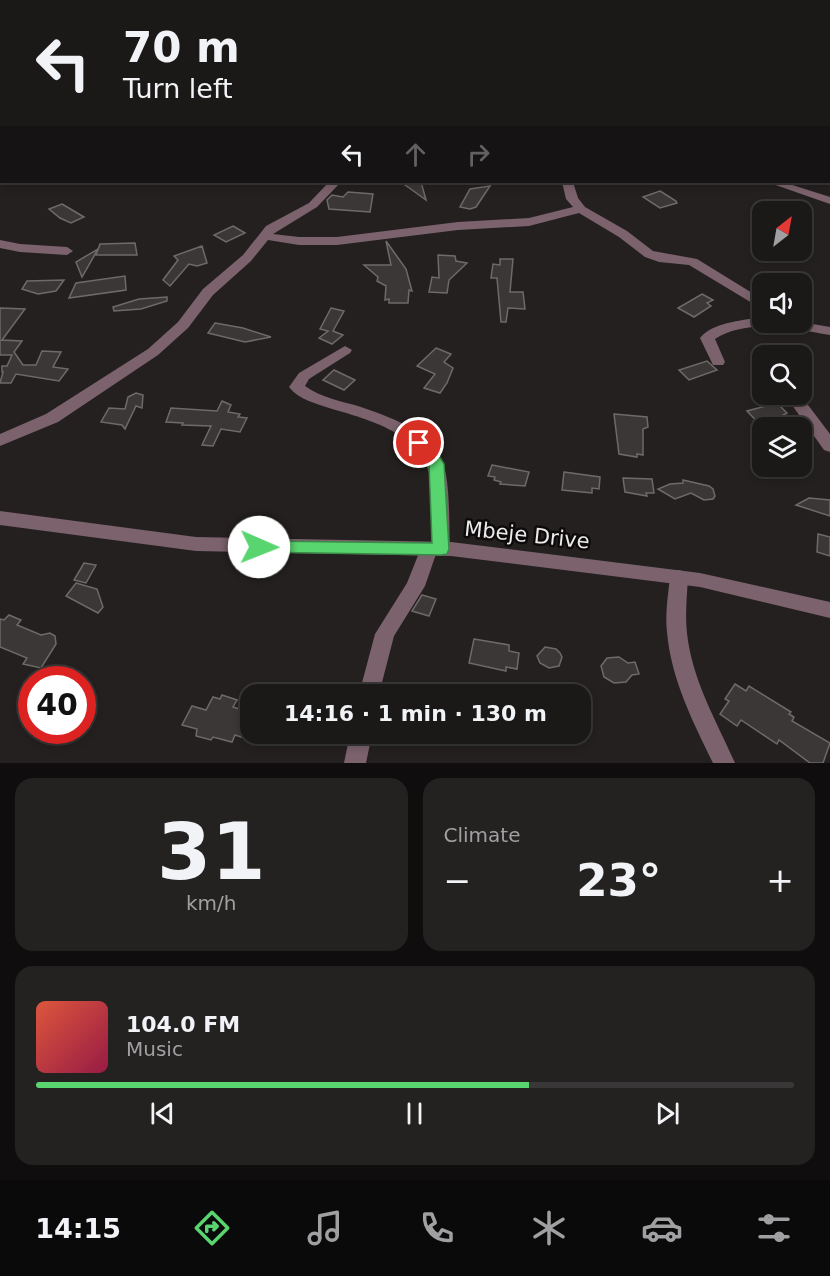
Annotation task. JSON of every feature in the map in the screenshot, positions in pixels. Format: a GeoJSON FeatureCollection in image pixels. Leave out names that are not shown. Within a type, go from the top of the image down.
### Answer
{"type":"FeatureCollection","features":[{"type":"Feature","properties":{"kind":"street"},"geometry":{"type":"LineString","coordinates":[[0,440],[52,418],[110,382],[159,347],[183,325],[208,292],[247,258],[270,229],[313,205],[334,183]]}},
{"type":"Feature","properties":{"kind":"street"},"geometry":{"type":"LineString","coordinates":[[568,183],[572,199],[580,209],[654,257],[692,262],[752,299]]}},
{"type":"Feature","properties":{"kind":"street"},"geometry":{"type":"LineString","coordinates":[[776,183],[830,201]]}},
{"type":"Feature","properties":{"kind":"street"},"geometry":{"type":"LineString","coordinates":[[264,236],[299,241],[337,241],[458,226],[529,222],[580,209]]}},
{"type":"Feature","properties":{"kind":"street"},"geometry":{"type":"LineString","coordinates":[[0,244],[20,248],[67,251]]}},
{"type":"Feature","properties":{"kind":"street"},"geometry":{"type":"LineString","coordinates":[[718,362],[707,338],[713,333],[752,324]]}},
{"type":"Feature","properties":{"kind":"street"},"geometry":{"type":"LineString","coordinates":[[812,328],[830,331]]}},
{"type":"Feature","properties":{"kind":"street"},"geometry":{"type":"LineString","coordinates":[[345,350],[304,376],[297,387],[309,396],[398,428],[429,450],[437,464],[438,474],[435,549],[416,585],[385,634],[372,684]]}},
{"type":"Feature","properties":{"kind":"street"},"geometry":{"type":"LineString","coordinates":[[800,405],[830,446]]}},
{"type":"Feature","properties":{"kind":"street","name":"Mbeje Drive"},"geometry":{"type":"LineString","coordinates":[[0,518],[196,544],[435,549],[638,570],[830,610]]}},
{"type":"Feature","properties":{"kind":"street"},"geometry":{"type":"LineString","coordinates":[[679,577],[676,615],[681,657],[692,691],[724,763]]}},
{"type":"Feature","properties":{"kind":"street"},"geometry":{"type":"LineString","coordinates":[[355,763],[359,744]]}},
{"type":"Feature","properties":{"kind":"building"},"geometry":{"type":"Polygon","coordinates":[[[402,183],[421,183],[426,200],[402,183]]]}},
{"type":"Feature","properties":{"kind":"building"},"geometry":{"type":"Polygon","coordinates":[[[490,186],[476,207],[470,209],[460,207],[470,189],[490,186]]]}},
{"type":"Feature","properties":{"kind":"building"},"geometry":{"type":"Polygon","coordinates":[[[660,191],[677,203],[660,208],[643,197],[660,191]]]}},
{"type":"Feature","properties":{"kind":"building"},"geometry":{"type":"Polygon","coordinates":[[[348,192],[373,194],[370,212],[329,209],[327,200],[332,195],[343,197],[348,192]]]}},
{"type":"Feature","properties":{"kind":"building"},"geometry":{"type":"Polygon","coordinates":[[[62,204],[84,217],[71,223],[49,209],[62,204]]]}},
{"type":"Feature","properties":{"kind":"building"},"geometry":{"type":"Polygon","coordinates":[[[233,226],[245,233],[226,242],[214,235],[233,226]]]}},
{"type":"Feature","properties":{"kind":"building"},"geometry":{"type":"Polygon","coordinates":[[[386,241],[406,269],[412,291],[409,290],[408,303],[389,303],[389,299],[385,300],[386,286],[377,281],[378,277],[364,265],[391,265],[386,241]]]}},
{"type":"Feature","properties":{"kind":"building"},"geometry":{"type":"Polygon","coordinates":[[[135,243],[137,255],[96,255],[100,244],[135,243]]]}},
{"type":"Feature","properties":{"kind":"building"},"geometry":{"type":"Polygon","coordinates":[[[202,246],[207,263],[197,266],[189,264],[170,286],[163,280],[178,260],[174,256],[202,246]]]}},
{"type":"Feature","properties":{"kind":"building"},"geometry":{"type":"Polygon","coordinates":[[[98,249],[82,277],[76,262],[98,249]]]}},
{"type":"Feature","properties":{"kind":"building"},"geometry":{"type":"Polygon","coordinates":[[[438,255],[455,256],[456,261],[467,263],[449,280],[447,293],[429,292],[432,277],[439,278],[438,255]]]}},
{"type":"Feature","properties":{"kind":"building"},"geometry":{"type":"Polygon","coordinates":[[[500,259],[513,259],[510,292],[523,292],[525,309],[508,308],[506,322],[501,322],[497,278],[491,278],[493,264],[500,265],[500,259]]]}},
{"type":"Feature","properties":{"kind":"building"},"geometry":{"type":"Polygon","coordinates":[[[125,276],[126,290],[69,298],[76,283],[125,276]]]}},
{"type":"Feature","properties":{"kind":"building"},"geometry":{"type":"Polygon","coordinates":[[[64,280],[56,291],[38,294],[22,289],[27,281],[64,280]]]}},
{"type":"Feature","properties":{"kind":"building"},"geometry":{"type":"Polygon","coordinates":[[[702,294],[713,300],[707,303],[711,306],[694,317],[678,308],[702,294]]]}},
{"type":"Feature","properties":{"kind":"building"},"geometry":{"type":"Polygon","coordinates":[[[167,297],[167,301],[141,309],[114,311],[113,307],[139,299],[167,297]]]}},
{"type":"Feature","properties":{"kind":"building"},"geometry":{"type":"Polygon","coordinates":[[[0,308],[25,309],[2,340],[22,341],[14,352],[23,365],[36,365],[42,351],[61,352],[53,367],[68,369],[59,381],[16,374],[11,383],[0,383],[2,366],[7,366],[12,355],[0,355],[0,308]]]}},
{"type":"Feature","properties":{"kind":"building"},"geometry":{"type":"Polygon","coordinates":[[[331,308],[344,311],[333,331],[343,335],[332,344],[319,338],[328,331],[320,329],[331,308]]]}},
{"type":"Feature","properties":{"kind":"building"},"geometry":{"type":"Polygon","coordinates":[[[215,323],[243,328],[271,337],[245,342],[208,333],[215,323]]]}},
{"type":"Feature","properties":{"kind":"building"},"geometry":{"type":"Polygon","coordinates":[[[436,348],[451,354],[444,362],[453,368],[440,393],[424,388],[435,374],[417,366],[436,348]]]}},
{"type":"Feature","properties":{"kind":"building"},"geometry":{"type":"Polygon","coordinates":[[[707,361],[717,370],[689,380],[679,370],[707,361]]]}},
{"type":"Feature","properties":{"kind":"building"},"geometry":{"type":"Polygon","coordinates":[[[334,370],[355,380],[344,390],[323,380],[334,370]]]}},
{"type":"Feature","properties":{"kind":"building"},"geometry":{"type":"Polygon","coordinates":[[[136,393],[143,395],[142,408],[136,406],[125,429],[122,425],[101,422],[109,408],[125,409],[128,397],[136,393]]]}},
{"type":"Feature","properties":{"kind":"building"},"geometry":{"type":"Polygon","coordinates":[[[222,401],[231,405],[228,412],[247,418],[240,432],[221,429],[213,446],[202,445],[211,426],[166,422],[171,408],[217,411],[222,401]]]}},
{"type":"Feature","properties":{"kind":"building"},"geometry":{"type":"Polygon","coordinates":[[[779,405],[787,413],[780,417],[753,417],[747,411],[779,405]]]}},
{"type":"Feature","properties":{"kind":"building"},"geometry":{"type":"Polygon","coordinates":[[[614,414],[647,417],[648,427],[643,429],[643,455],[637,454],[637,457],[619,454],[614,414]]]}},
{"type":"Feature","properties":{"kind":"building"},"geometry":{"type":"Polygon","coordinates":[[[492,465],[529,472],[525,486],[500,484],[501,482],[494,480],[495,477],[488,476],[492,465]]]}},
{"type":"Feature","properties":{"kind":"building"},"geometry":{"type":"Polygon","coordinates":[[[564,472],[600,477],[599,489],[592,488],[592,493],[562,490],[564,472]]]}},
{"type":"Feature","properties":{"kind":"building"},"geometry":{"type":"Polygon","coordinates":[[[623,478],[652,479],[654,493],[646,493],[647,496],[625,492],[623,478]]]}},
{"type":"Feature","properties":{"kind":"building"},"geometry":{"type":"Polygon","coordinates":[[[683,480],[709,486],[713,489],[715,496],[713,499],[704,500],[691,493],[675,499],[658,489],[670,484],[683,483],[683,480]]]}},
{"type":"Feature","properties":{"kind":"building"},"geometry":{"type":"Polygon","coordinates":[[[809,498],[830,500],[830,516],[796,505],[809,498]]]}},
{"type":"Feature","properties":{"kind":"building"},"geometry":{"type":"Polygon","coordinates":[[[818,534],[830,537],[830,556],[817,552],[818,534]]]}},
{"type":"Feature","properties":{"kind":"building"},"geometry":{"type":"Polygon","coordinates":[[[84,563],[96,565],[86,583],[74,580],[84,563]]]}},
{"type":"Feature","properties":{"kind":"building"},"geometry":{"type":"Polygon","coordinates":[[[76,583],[97,589],[103,607],[98,613],[66,596],[76,583]]]}},
{"type":"Feature","properties":{"kind":"building"},"geometry":{"type":"Polygon","coordinates":[[[422,595],[436,599],[429,616],[412,611],[422,595]]]}},
{"type":"Feature","properties":{"kind":"building"},"geometry":{"type":"Polygon","coordinates":[[[9,615],[21,620],[17,625],[41,635],[50,633],[55,636],[56,644],[42,666],[23,664],[27,658],[0,647],[0,619],[4,620],[9,615]]]}},
{"type":"Feature","properties":{"kind":"building"},"geometry":{"type":"Polygon","coordinates":[[[474,639],[509,645],[509,651],[519,653],[517,669],[506,667],[506,671],[469,663],[474,639]]]}},
{"type":"Feature","properties":{"kind":"building"},"geometry":{"type":"Polygon","coordinates":[[[545,647],[556,649],[560,653],[562,657],[559,666],[549,668],[540,663],[537,656],[545,647]]]}},
{"type":"Feature","properties":{"kind":"building"},"geometry":{"type":"Polygon","coordinates":[[[619,657],[628,663],[635,662],[639,674],[632,675],[626,682],[614,683],[604,677],[601,666],[607,658],[619,657]]]}},
{"type":"Feature","properties":{"kind":"building"},"geometry":{"type":"Polygon","coordinates":[[[735,684],[746,691],[749,686],[791,712],[789,714],[794,717],[792,721],[830,743],[823,763],[810,763],[779,740],[777,744],[741,720],[737,726],[720,714],[729,701],[725,699],[735,684]]]}},
{"type":"Feature","properties":{"kind":"building"},"geometry":{"type":"Polygon","coordinates":[[[222,695],[237,700],[233,707],[240,709],[240,737],[235,735],[232,742],[213,737],[211,740],[196,736],[197,729],[182,725],[192,706],[206,710],[213,697],[220,699],[222,695]]]}},
{"type":"Feature","properties":{"kind":"route"},"geometry":{"type":"LineString","coordinates":[[259,547],[441,549],[437,464],[429,450],[419,443]]}}]}
